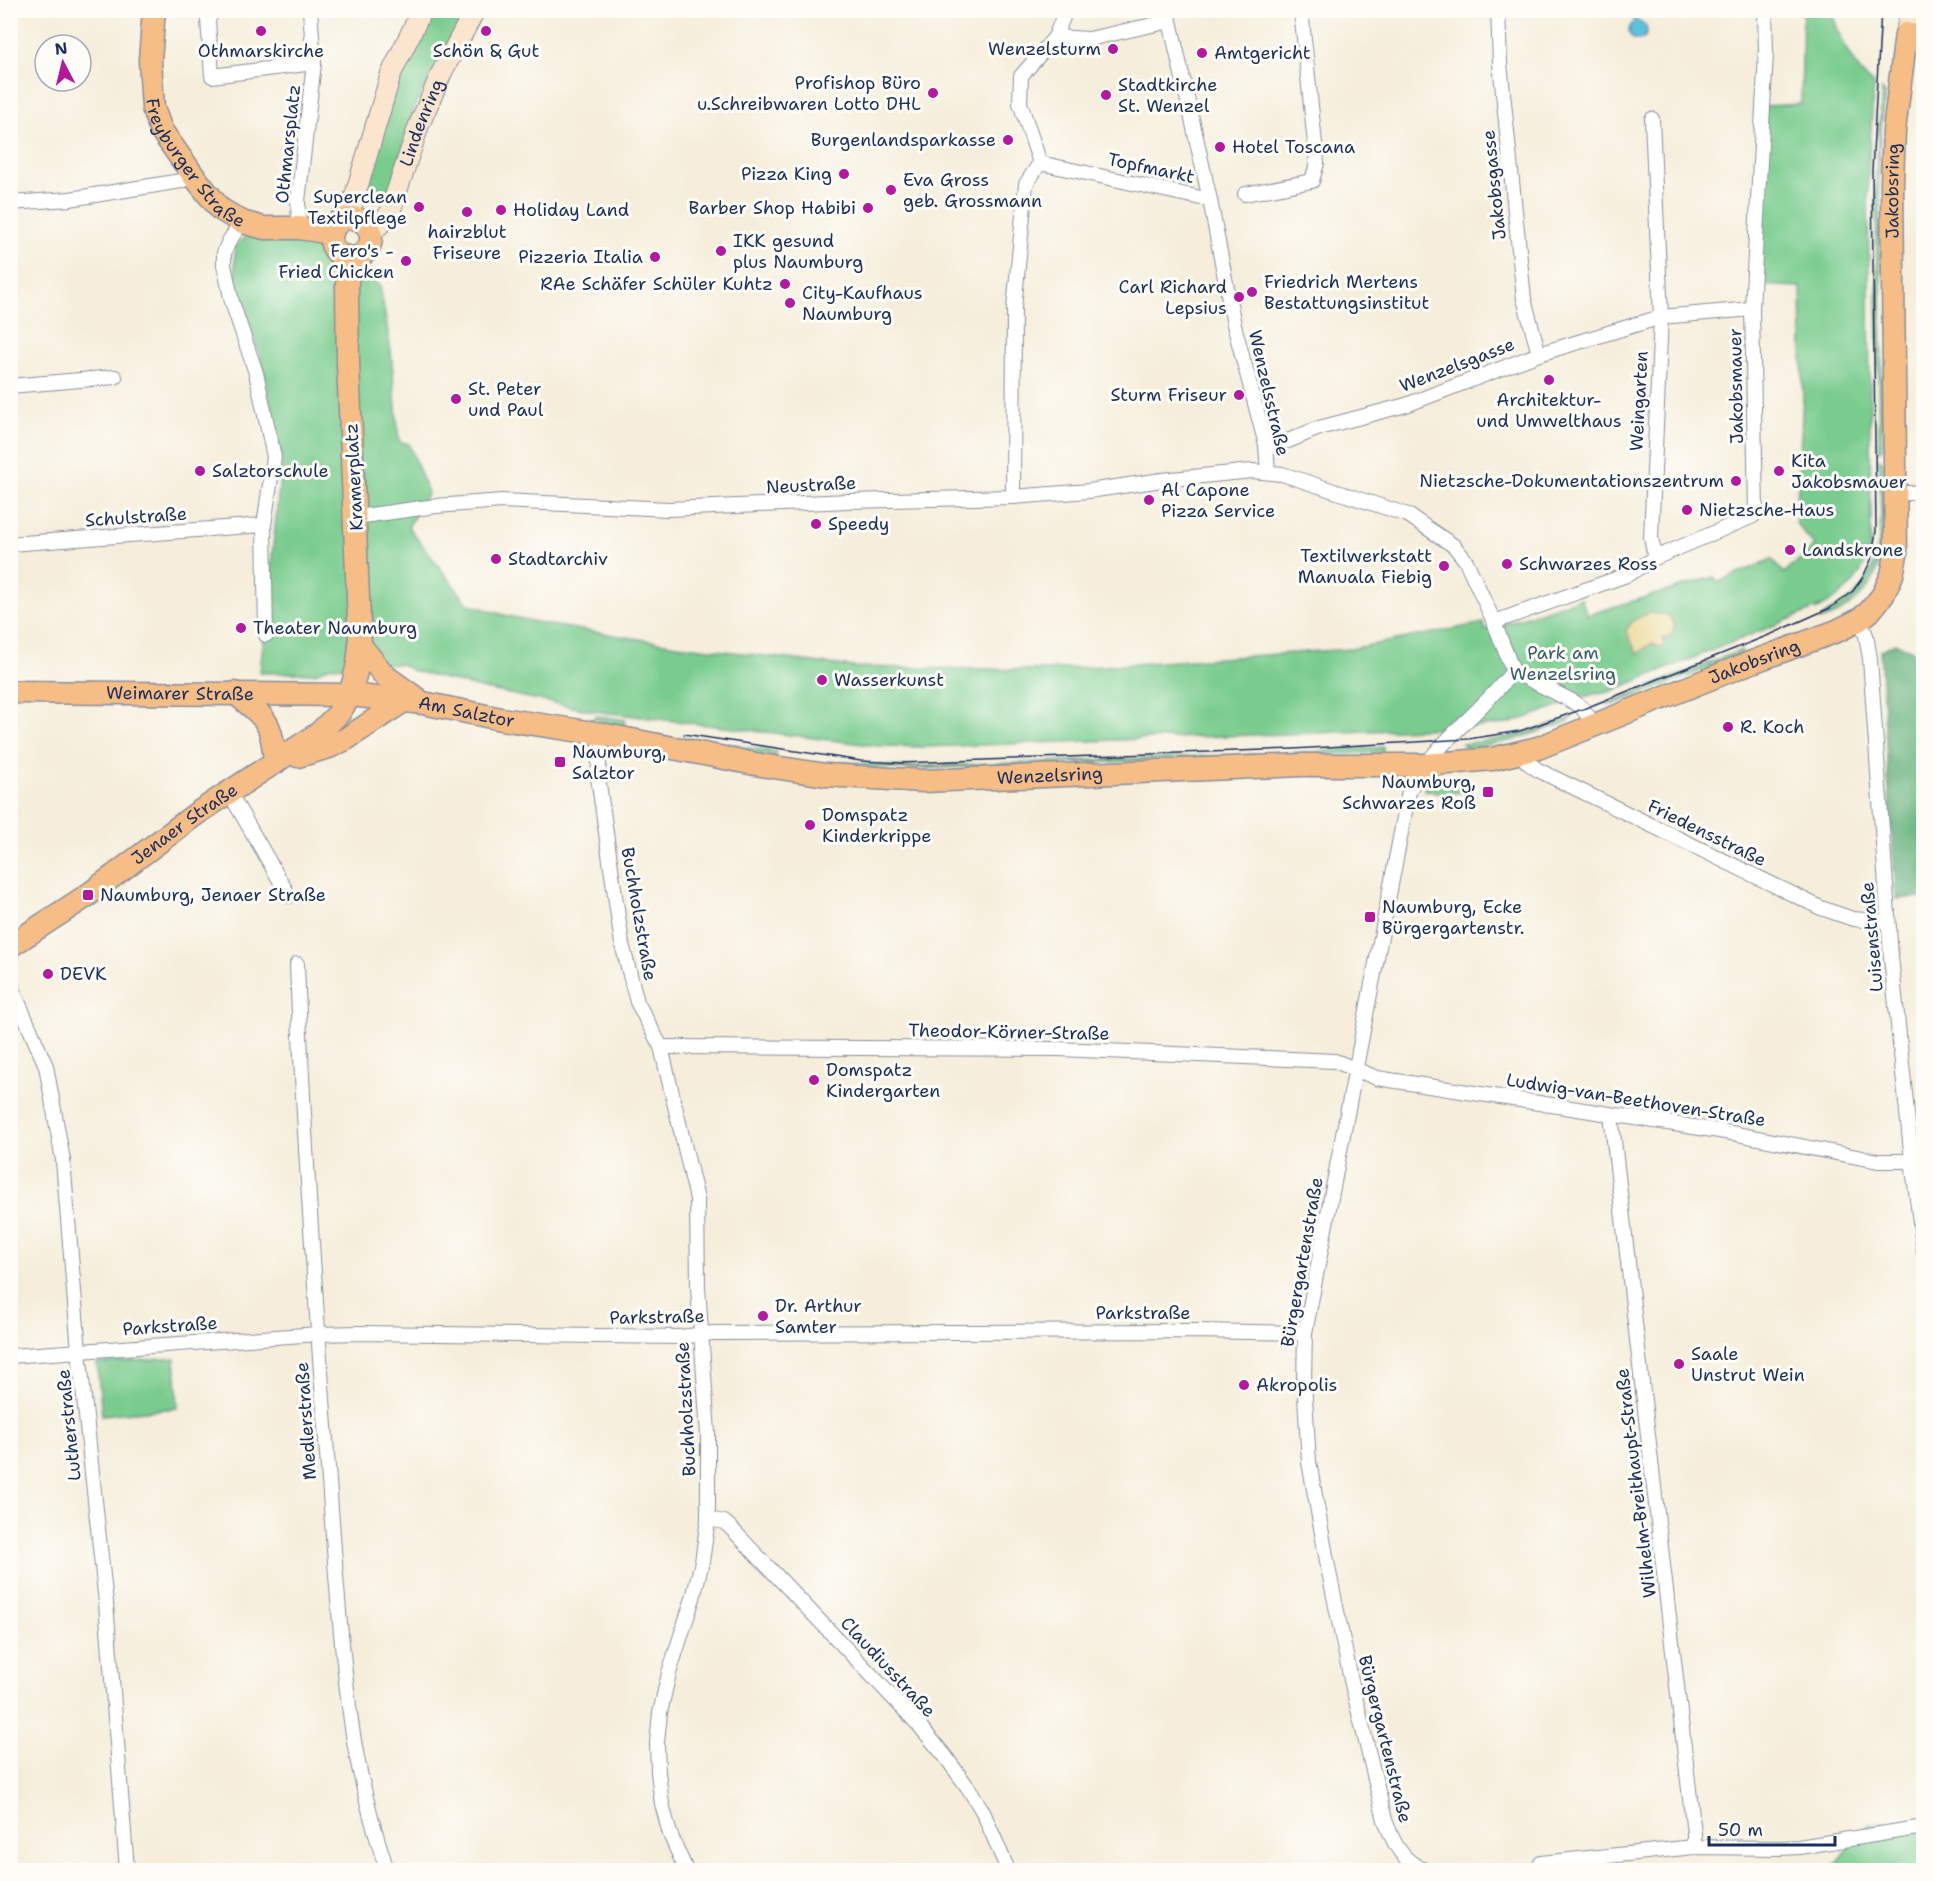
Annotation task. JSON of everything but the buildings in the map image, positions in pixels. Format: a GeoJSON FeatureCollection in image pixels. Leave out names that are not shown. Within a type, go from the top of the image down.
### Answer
{"type":"FeatureCollection","features":[{"type":"Feature","properties":{"kind":"main road","name":"Freyburger Straße"},"geometry":{"type":"LineString","coordinates":[[154,10],[150,60],[153,108],[161,130],[220,208],[242,222],[264,228],[339,226]]}},
{"type":"Feature","properties":{"kind":"main road"},"geometry":{"type":"LineString","coordinates":[[339,226],[358,220],[364,223],[370,233],[365,252],[348,257],[342,256],[333,248],[339,226],[353,202],[391,74],[422,10]]}},
{"type":"Feature","properties":{"kind":"main road","name":"Lindenring"},"geometry":{"type":"LineString","coordinates":[[370,233],[384,221],[390,212],[419,125],[442,72],[475,10]]}},
{"type":"Feature","properties":{"kind":"main road"},"geometry":{"type":"LineString","coordinates":[[1902,10],[1915,35]]}},
{"type":"Feature","properties":{"kind":"main road"},"geometry":{"type":"LineString","coordinates":[[1910,10],[1915,35]]}},
{"type":"Feature","properties":{"kind":"main road","name":"Jakobsring"},"geometry":{"type":"LineString","coordinates":[[1520,753],[1837,631],[1858,620],[1877,604],[1883,595],[1892,575],[1896,555],[1893,173],[1897,91],[1915,35]]}},
{"type":"Feature","properties":{"kind":"main road","name":"Kramerplatz"},"geometry":{"type":"LineString","coordinates":[[348,257],[348,363],[360,645],[350,695]]}},
{"type":"Feature","properties":{"kind":"main road"},"geometry":{"type":"LineString","coordinates":[[235,693],[256,711],[271,730],[275,763],[338,743],[414,702],[385,676],[360,645]]}},
{"type":"Feature","properties":{"kind":"main road","name":"Weimarer Straße"},"geometry":{"type":"LineString","coordinates":[[10,692],[350,695]]}},
{"type":"Feature","properties":{"kind":"main road","name":"Am Salztor"},"geometry":{"type":"LineString","coordinates":[[350,695],[414,702],[592,732]]}},
{"type":"Feature","properties":{"kind":"main road","name":"Jenaer Straße"},"geometry":{"type":"LineString","coordinates":[[10,946],[88,895],[172,830],[318,734],[339,713],[350,695]]}},
{"type":"Feature","properties":{"kind":"main road","name":"Wenzelsring"},"geometry":{"type":"LineString","coordinates":[[592,732],[755,764],[877,780],[923,781],[1302,765],[1426,765],[1492,759],[1520,753]]}},
{"type":"Feature","properties":{"kind":"street","name":"Othmarsplatz"},"geometry":{"type":"LineString","coordinates":[[213,10],[208,20],[212,76],[314,63]]}},
{"type":"Feature","properties":{"kind":"street","name":"Othmarsplatz"},"geometry":{"type":"LineString","coordinates":[[299,228],[298,201],[314,63],[310,10]]}},
{"type":"Feature","properties":{"kind":"street"},"geometry":{"type":"LineString","coordinates":[[1013,497],[1014,308],[1026,184],[1040,163],[1020,104],[1021,76],[1055,37],[1066,10]]}},
{"type":"Feature","properties":{"kind":"street"},"geometry":{"type":"LineString","coordinates":[[1245,194],[1312,181],[1317,163],[1301,10]]}},
{"type":"Feature","properties":{"kind":"street","name":"Jakobsgasse"},"geometry":{"type":"LineString","coordinates":[[1498,10],[1501,75],[1524,299],[1539,354]]}},
{"type":"Feature","properties":{"kind":"street","name":"Jakobsmauer"},"geometry":{"type":"LineString","coordinates":[[1494,622],[1627,575],[1655,558],[1753,516],[1756,511],[1752,309],[1766,53],[1765,10]]}},
{"type":"Feature","properties":{"kind":"street","name":"Topfmarkt"},"geometry":{"type":"LineString","coordinates":[[1040,163],[1210,200],[1170,21],[1089,39],[1055,37]]}},
{"type":"Feature","properties":{"kind":"street","name":"Weingarten"},"geometry":{"type":"LineString","coordinates":[[1652,119],[1661,317],[1651,537],[1655,558]]}},
{"type":"Feature","properties":{"kind":"street"},"geometry":{"type":"LineString","coordinates":[[10,203],[70,199],[181,181],[193,175]]}},
{"type":"Feature","properties":{"kind":"street","name":"Wenzelsstraße"},"geometry":{"type":"LineString","coordinates":[[1210,200],[1234,325],[1266,445],[1268,472],[1282,474],[1408,515],[1454,546],[1466,561],[1513,671]]}},
{"type":"Feature","properties":{"kind":"street"},"geometry":{"type":"LineString","coordinates":[[242,222],[229,241],[224,253],[224,265],[232,302],[256,373],[274,457],[264,525],[266,635]]}},
{"type":"Feature","properties":{"kind":"street"},"geometry":{"type":"LineString","coordinates":[[1661,317],[1752,309]]}},
{"type":"Feature","properties":{"kind":"street","name":"Wenzelsgasse"},"geometry":{"type":"LineString","coordinates":[[1266,445],[1288,441],[1319,428],[1406,405],[1539,354],[1661,317]]}},
{"type":"Feature","properties":{"kind":"street"},"geometry":{"type":"LineString","coordinates":[[10,386],[115,377]]}},
{"type":"Feature","properties":{"kind":"street","name":"Neustraße"},"geometry":{"type":"LineString","coordinates":[[356,517],[436,506],[502,501],[669,509],[1013,497],[1252,471],[1268,472]]}},
{"type":"Feature","properties":{"kind":"street"},"geometry":{"type":"LineString","coordinates":[[1896,494],[1923,492]]}},
{"type":"Feature","properties":{"kind":"street","name":"Schulstraße"},"geometry":{"type":"LineString","coordinates":[[10,544],[264,525]]}},
{"type":"Feature","properties":{"kind":"street","name":"Luisenstraße"},"geometry":{"type":"LineString","coordinates":[[1858,620],[1866,635],[1870,659],[1888,922],[1915,1154],[1923,1252]]}},
{"type":"Feature","properties":{"kind":"street"},"geometry":{"type":"LineString","coordinates":[[1513,671],[1576,703],[1584,709],[1595,726]]}},
{"type":"Feature","properties":{"kind":"street","name":"Bürgergartenstraße"},"geometry":{"type":"LineString","coordinates":[[1419,1869],[1403,1856],[1391,1837],[1351,1680],[1309,1462],[1304,1381],[1305,1333],[1405,802],[1415,778],[1498,691],[1513,671]]}},
{"type":"Feature","properties":{"kind":"street","name":"Buchholzstraße"},"geometry":{"type":"LineString","coordinates":[[592,732],[622,944],[637,1002],[661,1047],[697,1199],[701,1334],[708,1434],[708,1519],[702,1562],[693,1598],[669,1673],[660,1713],[657,1743],[662,1804],[670,1834],[686,1870]]}},
{"type":"Feature","properties":{"kind":"street","name":"Friedensstraße"},"geometry":{"type":"LineString","coordinates":[[1520,753],[1538,770],[1821,908],[1852,920],[1888,922]]}},
{"type":"Feature","properties":{"kind":"street"},"geometry":{"type":"LineString","coordinates":[[229,792],[289,896]]}},
{"type":"Feature","properties":{"kind":"street","name":"Medlerstraße"},"geometry":{"type":"LineString","coordinates":[[297,964],[318,1334],[335,1566],[350,1717],[370,1816],[387,1870]]}},
{"type":"Feature","properties":{"kind":"street","name":"Lutherstraße"},"geometry":{"type":"LineString","coordinates":[[10,983],[46,1066],[63,1160],[79,1351],[106,1603],[127,1870]]}},
{"type":"Feature","properties":{"kind":"street","name":"Theodor-Körner-Straße"},"geometry":{"type":"LineString","coordinates":[[661,1047],[1059,1049],[1335,1061],[1356,1068]]}},
{"type":"Feature","properties":{"kind":"street","name":"Ludwig-van-Beethoven-Straße"},"geometry":{"type":"LineString","coordinates":[[1356,1068],[1377,1078],[1732,1133],[1878,1161],[1915,1154]]}},
{"type":"Feature","properties":{"kind":"street","name":"Wilhelm-Breithaupt-Straße"},"geometry":{"type":"LineString","coordinates":[[1611,1115],[1694,1847]]}},
{"type":"Feature","properties":{"kind":"street","name":"Parkstraße"},"geometry":{"type":"LineString","coordinates":[[10,1356],[318,1334],[681,1337],[701,1334],[1195,1331],[1305,1333]]}},
{"type":"Feature","properties":{"kind":"street","name":"Claudiusstraße"},"geometry":{"type":"LineString","coordinates":[[708,1519],[723,1522],[730,1527],[918,1724],[969,1789],[997,1842],[1008,1870]]}},
{"type":"Feature","properties":{"kind":"street"},"geometry":{"type":"LineString","coordinates":[[1538,1870],[1541,1863],[1694,1847],[1799,1847],[1923,1827]]}},
{"type":"Feature","properties":{"kind":"green space"},"geometry":{"type":"Polygon","coordinates":[[[427,11],[468,11],[416,103],[388,199],[361,191],[395,77],[427,11]]]}},
{"type":"Feature","properties":{"kind":"green space","name":"Park am Wenzelsring"},"geometry":{"type":"Polygon","coordinates":[[[1803,11],[1831,11],[1852,60],[1874,85],[1868,170],[1871,537],[1865,563],[1854,582],[1837,597],[1815,611],[1822,606],[1606,693],[1593,694],[1511,723],[1478,727],[925,747],[879,746],[593,711],[480,688],[411,670],[401,664],[329,667],[315,673],[260,673],[282,460],[262,362],[235,282],[235,246],[247,236],[273,235],[306,239],[331,261],[380,285],[391,351],[399,442],[409,444],[428,493],[408,527],[468,604],[504,615],[550,625],[677,645],[853,667],[1045,670],[1351,649],[1483,623],[1486,630],[1581,598],[1587,615],[1714,577],[1717,583],[1772,559],[1784,573],[1815,546],[1796,523],[1803,397],[1801,287],[1758,285],[1765,106],[1801,104],[1803,11]]]}},
{"type":"Feature","properties":{"kind":"green space"},"geometry":{"type":"Polygon","coordinates":[[[1882,90],[1885,94],[1879,148],[1883,448],[1879,451],[1876,173],[1882,90]]]}},
{"type":"Feature","properties":{"kind":"green space"},"geometry":{"type":"Polygon","coordinates":[[[1879,459],[1884,462],[1885,524],[1884,541],[1877,571],[1868,587],[1856,599],[1836,614],[1819,620],[1856,594],[1867,580],[1874,564],[1881,512],[1879,459]]]}},
{"type":"Feature","properties":{"kind":"green space"},"geometry":{"type":"Polygon","coordinates":[[[1895,643],[1913,651],[1923,785],[1923,897],[1896,899],[1880,651],[1895,643]]]}},
{"type":"Feature","properties":{"kind":"green space"},"geometry":{"type":"Polygon","coordinates":[[[1741,650],[1743,655],[1615,704],[1606,704],[1741,650]]]}},
{"type":"Feature","properties":{"kind":"green space"},"geometry":{"type":"Polygon","coordinates":[[[596,716],[625,720],[624,727],[593,719],[596,716]]]}},
{"type":"Feature","properties":{"kind":"green space"},"geometry":{"type":"Polygon","coordinates":[[[1573,717],[1568,722],[1513,740],[1467,749],[1462,744],[1518,734],[1573,717]]]}},
{"type":"Feature","properties":{"kind":"green space"},"geometry":{"type":"Polygon","coordinates":[[[678,737],[776,752],[775,757],[678,737]]]}},
{"type":"Feature","properties":{"kind":"green space"},"geometry":{"type":"Polygon","coordinates":[[[1383,747],[1383,752],[1320,755],[904,769],[841,767],[842,762],[903,767],[1293,753],[1383,747]]]}},
{"type":"Feature","properties":{"kind":"green space"},"geometry":{"type":"Polygon","coordinates":[[[1439,780],[1463,781],[1467,784],[1467,792],[1444,793],[1425,790],[1425,785],[1439,780]]]}},
{"type":"Feature","properties":{"kind":"green space"},"geometry":{"type":"Polygon","coordinates":[[[175,1358],[178,1408],[102,1415],[97,1363],[175,1358]]]}},
{"type":"Feature","properties":{"kind":"green space"},"geometry":{"type":"Polygon","coordinates":[[[1868,1824],[1923,1825],[1923,1870],[1831,1870],[1868,1824]]]}},
{"type":"Feature","properties":{"kind":"sand"},"geometry":{"type":"Polygon","coordinates":[[[1649,613],[1668,615],[1675,625],[1672,635],[1662,639],[1666,645],[1659,648],[1652,643],[1637,654],[1626,630],[1634,620],[1649,613]]]}},
{"type":"Feature","properties":{"kind":"water"},"geometry":{"type":"Polygon","coordinates":[[[1638,22],[1644,25],[1647,31],[1644,37],[1638,40],[1632,37],[1629,31],[1632,25],[1638,22]]]}},
{"type":"Feature","properties":{"kind":"waterway"},"geometry":{"type":"LineString","coordinates":[[1632,10],[1636,22]]}},
{"type":"Feature","properties":{"kind":"tram line"},"geometry":{"type":"LineString","coordinates":[[684,734],[861,761],[900,763],[1293,749],[1468,739],[1520,731],[1583,709],[1774,633],[1830,608],[1853,591],[1863,577],[1871,560],[1876,531],[1872,171],[1881,10]]}},
{"type":"Feature","properties":{"kind":"place","name":"Othmarskirche"},"geometry":{"type":"Point","coordinates":[261,31]}},
{"type":"Feature","properties":{"kind":"place","name":"Schön & Gut"},"geometry":{"type":"Point","coordinates":[486,31]}},
{"type":"Feature","properties":{"kind":"place","name":"Wenzelsturm"},"geometry":{"type":"Point","coordinates":[1113,49]}},
{"type":"Feature","properties":{"kind":"place","name":"Amtgericht"},"geometry":{"type":"Point","coordinates":[1202,53]}},
{"type":"Feature","properties":{"kind":"place","name":"Profishop Büro u.Schreibwaren Lotto DHL"},"geometry":{"type":"Point","coordinates":[933,93]}},
{"type":"Feature","properties":{"kind":"place","name":"Stadtkirche St. Wenzel"},"geometry":{"type":"Point","coordinates":[1106,95]}},
{"type":"Feature","properties":{"kind":"place","name":"Burgenlandsparkasse"},"geometry":{"type":"Point","coordinates":[1008,140]}},
{"type":"Feature","properties":{"kind":"place","name":"Hotel Toscana"},"geometry":{"type":"Point","coordinates":[1220,147]}},
{"type":"Feature","properties":{"kind":"place","name":"Pizza King"},"geometry":{"type":"Point","coordinates":[844,174]}},
{"type":"Feature","properties":{"kind":"place","name":"Eva Gross geb. Grossmann"},"geometry":{"type":"Point","coordinates":[891,190]}},
{"type":"Feature","properties":{"kind":"place","name":"Superclean Textilpflege"},"geometry":{"type":"Point","coordinates":[419,207]}},
{"type":"Feature","properties":{"kind":"place","name":"Barber Shop Habibi"},"geometry":{"type":"Point","coordinates":[868,208]}},
{"type":"Feature","properties":{"kind":"place","name":"Holiday Land"},"geometry":{"type":"Point","coordinates":[501,210]}},
{"type":"Feature","properties":{"kind":"place","name":"hairzblut Friseure"},"geometry":{"type":"Point","coordinates":[467,212]}},
{"type":"Feature","properties":{"kind":"place","name":"IKK gesund plus Naumburg"},"geometry":{"type":"Point","coordinates":[721,251]}},
{"type":"Feature","properties":{"kind":"place","name":"Pizzeria Italia"},"geometry":{"type":"Point","coordinates":[655,257]}},
{"type":"Feature","properties":{"kind":"place","name":"Fero's - Fried Chicken"},"geometry":{"type":"Point","coordinates":[406,261]}},
{"type":"Feature","properties":{"kind":"place","name":"RAe Schäfer Schüler Kuhtz"},"geometry":{"type":"Point","coordinates":[785,284]}},
{"type":"Feature","properties":{"kind":"place","name":"Friedrich Mertens Bestattungsinstitut"},"geometry":{"type":"Point","coordinates":[1252,292]}},
{"type":"Feature","properties":{"kind":"place","name":"Carl Richard Lepsius"},"geometry":{"type":"Point","coordinates":[1239,297]}},
{"type":"Feature","properties":{"kind":"place","name":"City-Kaufhaus Naumburg"},"geometry":{"type":"Point","coordinates":[790,303]}},
{"type":"Feature","properties":{"kind":"place","name":"Architektur- und Umwelthaus"},"geometry":{"type":"Point","coordinates":[1549,380]}},
{"type":"Feature","properties":{"kind":"place","name":"Sturm Friseur"},"geometry":{"type":"Point","coordinates":[1239,395]}},
{"type":"Feature","properties":{"kind":"place","name":"St. Peter und Paul"},"geometry":{"type":"Point","coordinates":[456,399]}},
{"type":"Feature","properties":{"kind":"place","name":"Salztorschule"},"geometry":{"type":"Point","coordinates":[200,471]}},
{"type":"Feature","properties":{"kind":"place","name":"Kita Jakobsmauer"},"geometry":{"type":"Point","coordinates":[1779,471]}},
{"type":"Feature","properties":{"kind":"place","name":"Nietzsche-Dokumentationszentrum"},"geometry":{"type":"Point","coordinates":[1736,481]}},
{"type":"Feature","properties":{"kind":"place","name":"Al Capone Pizza Service"},"geometry":{"type":"Point","coordinates":[1149,500]}},
{"type":"Feature","properties":{"kind":"place","name":"Nietzsche-Haus"},"geometry":{"type":"Point","coordinates":[1687,510]}},
{"type":"Feature","properties":{"kind":"place","name":"Speedy"},"geometry":{"type":"Point","coordinates":[816,524]}},
{"type":"Feature","properties":{"kind":"place","name":"Landskrone"},"geometry":{"type":"Point","coordinates":[1790,550]}},
{"type":"Feature","properties":{"kind":"place","name":"Stadtarchiv"},"geometry":{"type":"Point","coordinates":[496,559]}},
{"type":"Feature","properties":{"kind":"place","name":"Schwarzes Ross"},"geometry":{"type":"Point","coordinates":[1507,564]}},
{"type":"Feature","properties":{"kind":"place","name":"Textilwerkstatt Manuala Fiebig"},"geometry":{"type":"Point","coordinates":[1444,566]}},
{"type":"Feature","properties":{"kind":"place","name":"Theater Naumburg"},"geometry":{"type":"Point","coordinates":[241,628]}},
{"type":"Feature","properties":{"kind":"place","name":"Wasserkunst"},"geometry":{"type":"Point","coordinates":[822,680]}},
{"type":"Feature","properties":{"kind":"place","name":"R. Koch"},"geometry":{"type":"Point","coordinates":[1728,727]}},
{"type":"Feature","properties":{"kind":"place","name":"Naumburg, Salztor"},"geometry":{"type":"Point","coordinates":[560,762]}},
{"type":"Feature","properties":{"kind":"place","name":"Naumburg, Schwarzes Roß"},"geometry":{"type":"Point","coordinates":[1488,792]}},
{"type":"Feature","properties":{"kind":"place","name":"Domspatz Kinderkrippe"},"geometry":{"type":"Point","coordinates":[810,825]}},
{"type":"Feature","properties":{"kind":"place","name":"Naumburg, Jenaer Straße"},"geometry":{"type":"Point","coordinates":[88,895]}},
{"type":"Feature","properties":{"kind":"place","name":"Naumburg, Ecke Bürgergartenstr."},"geometry":{"type":"Point","coordinates":[1370,917]}},
{"type":"Feature","properties":{"kind":"place","name":"DEVK"},"geometry":{"type":"Point","coordinates":[48,974]}},
{"type":"Feature","properties":{"kind":"place","name":"Domspatz Kindergarten"},"geometry":{"type":"Point","coordinates":[814,1080]}},
{"type":"Feature","properties":{"kind":"place","name":"Dr. Arthur Samter"},"geometry":{"type":"Point","coordinates":[763,1316]}},
{"type":"Feature","properties":{"kind":"place","name":"Saale Unstrut Wein"},"geometry":{"type":"Point","coordinates":[1679,1364]}},
{"type":"Feature","properties":{"kind":"place","name":"Akropolis"},"geometry":{"type":"Point","coordinates":[1244,1385]}}]}
